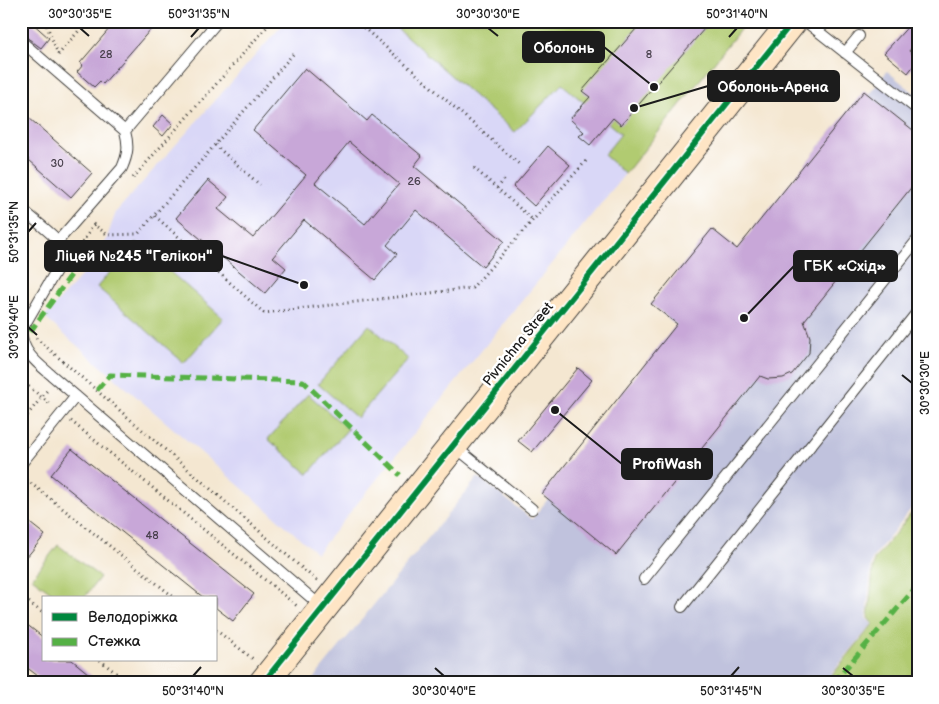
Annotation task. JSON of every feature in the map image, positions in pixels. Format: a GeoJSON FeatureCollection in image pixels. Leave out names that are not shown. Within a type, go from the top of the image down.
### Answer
{"type":"FeatureCollection","features":[{"type":"Feature","properties":{"kind":"street","name":"Pivnichna Street"},"geometry":{"type":"LineString","coordinates":[[258,671],[310,607],[453,446],[793,21]]}},
{"type":"Feature","properties":{"kind":"lane"},"geometry":{"type":"LineString","coordinates":[[124,131],[218,21]]}},
{"type":"Feature","properties":{"kind":"lane"},"geometry":{"type":"LineString","coordinates":[[805,21],[918,110]]}},
{"type":"Feature","properties":{"kind":"lane"},"geometry":{"type":"LineString","coordinates":[[845,53],[859,36]]}},
{"type":"Feature","properties":{"kind":"lane"},"geometry":{"type":"LineString","coordinates":[[21,41],[124,131],[128,145],[127,157],[122,168],[58,241]]}},
{"type":"Feature","properties":{"kind":"lane"},"geometry":{"type":"LineString","coordinates":[[21,208],[58,241],[61,250],[61,259],[57,269],[21,331],[22,342],[28,352],[310,607]]}},
{"type":"Feature","properties":{"kind":"lane"},"geometry":{"type":"LineString","coordinates":[[644,579],[918,239]]}},
{"type":"Feature","properties":{"kind":"lane"},"geometry":{"type":"LineString","coordinates":[[682,607],[918,311]]}},
{"type":"Feature","properties":{"kind":"lane"},"geometry":{"type":"LineString","coordinates":[[21,464],[76,396]]}},
{"type":"Feature","properties":{"kind":"lane"},"geometry":{"type":"LineString","coordinates":[[453,446],[532,509]]}},
{"type":"Feature","properties":{"kind":"path"},"geometry":{"type":"LineString","coordinates":[[45,21],[58,54]]}},
{"type":"Feature","properties":{"kind":"path"},"geometry":{"type":"LineString","coordinates":[[49,65],[87,21]]}},
{"type":"Feature","properties":{"kind":"path"},"geometry":{"type":"LineString","coordinates":[[132,180],[272,21]]}},
{"type":"Feature","properties":{"kind":"path"},"geometry":{"type":"LineString","coordinates":[[356,21],[519,164]]}},
{"type":"Feature","properties":{"kind":"path"},"geometry":{"type":"LineString","coordinates":[[93,224],[108,235],[138,234],[294,53]]}},
{"type":"Feature","properties":{"kind":"path"},"geometry":{"type":"LineString","coordinates":[[215,145],[260,185]]}},
{"type":"Feature","properties":{"kind":"path"},"geometry":{"type":"LineString","coordinates":[[155,216],[264,313],[472,288],[587,160]]}},
{"type":"Feature","properties":{"kind":"path"},"geometry":{"type":"LineString","coordinates":[[474,168],[534,220]]}},
{"type":"Feature","properties":{"kind":"path"},"geometry":{"type":"LineString","coordinates":[[497,188],[505,179]]}},
{"type":"Feature","properties":{"kind":"path"},"geometry":{"type":"LineString","coordinates":[[61,259],[76,255],[93,224],[100,217]]}},
{"type":"Feature","properties":{"kind":"path"},"geometry":{"type":"LineString","coordinates":[[23,326],[318,581]]}},
{"type":"Feature","properties":{"kind":"path"},"geometry":{"type":"LineString","coordinates":[[21,423],[56,379]]}},
{"type":"Feature","properties":{"kind":"path"},"geometry":{"type":"LineString","coordinates":[[21,380],[61,415],[310,607]]}},
{"type":"Feature","properties":{"kind":"path"},"geometry":{"type":"LineString","coordinates":[[21,476],[172,596]]}},
{"type":"Feature","properties":{"kind":"path"},"geometry":{"type":"LineString","coordinates":[[21,596],[42,612]]}},
{"type":"Feature","properties":{"kind":"path"},"geometry":{"type":"LineString","coordinates":[[218,632],[258,671]]}},
{"type":"Feature","properties":{"kind":"path"},"geometry":{"type":"LineString","coordinates":[[102,662],[128,683]]}},
{"type":"Feature","properties":{"kind":"shaded area"},"geometry":{"type":"Polygon","coordinates":[[[286,21],[389,21],[515,132],[562,84],[622,134],[604,155],[625,174],[317,553],[44,317],[101,254],[116,212],[286,21]]]}},
{"type":"Feature","properties":{"kind":"shaded area"},"geometry":{"type":"Polygon","coordinates":[[[887,71],[918,96],[918,500],[872,559],[866,618],[872,624],[824,683],[310,683],[478,477],[532,519],[548,499],[542,494],[676,325],[651,304],[712,229],[737,249],[864,91],[869,95],[887,71]]]}},
{"type":"Feature","properties":{"kind":"green space"},"geometry":{"type":"Polygon","coordinates":[[[389,21],[747,21],[625,174],[604,155],[621,134],[562,84],[515,132],[389,21]]]}},
{"type":"Feature","properties":{"kind":"green space"},"geometry":{"type":"Polygon","coordinates":[[[136,242],[223,318],[184,363],[97,287],[136,242]]]}},
{"type":"Feature","properties":{"kind":"green space"},"geometry":{"type":"Polygon","coordinates":[[[369,325],[408,359],[357,418],[318,384],[369,325]]]}},
{"type":"Feature","properties":{"kind":"green space"},"geometry":{"type":"Polygon","coordinates":[[[308,394],[348,429],[308,474],[268,439],[308,394]]]}},
{"type":"Feature","properties":{"kind":"green space"},"geometry":{"type":"Polygon","coordinates":[[[918,505],[918,683],[826,683],[873,624],[868,618],[874,560],[918,505]]]}},
{"type":"Feature","properties":{"kind":"green space"},"geometry":{"type":"Polygon","coordinates":[[[58,545],[100,577],[86,596],[56,596],[32,578],[58,545]]]}},
{"type":"Feature","properties":{"kind":"building"},"geometry":{"type":"Polygon","coordinates":[[[21,21],[30,21],[49,38],[41,48],[21,33],[21,21]]]}},
{"type":"Feature","properties":{"kind":"building"},"geometry":{"type":"Polygon","coordinates":[[[116,21],[158,21],[103,84],[100,81],[94,87],[77,72],[83,65],[80,63],[116,21]]]}},
{"type":"Feature","properties":{"kind":"building"},"geometry":{"type":"Polygon","coordinates":[[[643,21],[711,21],[621,125],[613,118],[590,145],[579,136],[584,132],[570,119],[590,97],[582,91],[643,21]]]}},
{"type":"Feature","properties":{"kind":"building"},"geometry":{"type":"Polygon","coordinates":[[[913,21],[918,21],[918,40],[909,51],[918,60],[908,73],[884,53],[913,21]]]}},
{"type":"Feature","properties":{"kind":"building"},"geometry":{"type":"Polygon","coordinates":[[[305,68],[367,121],[372,115],[422,156],[414,166],[504,241],[483,267],[416,210],[387,245],[397,254],[375,280],[304,220],[273,257],[286,268],[265,293],[176,218],[208,180],[228,197],[218,209],[253,238],[306,175],[253,130],[305,68]],[[349,142],[315,183],[365,224],[399,184],[349,142]]]}},
{"type":"Feature","properties":{"kind":"building"},"geometry":{"type":"Polygon","coordinates":[[[864,91],[918,134],[918,179],[804,321],[810,337],[809,353],[792,374],[783,378],[768,379],[760,376],[616,555],[542,494],[677,324],[651,304],[712,229],[737,249],[864,91]]]}},
{"type":"Feature","properties":{"kind":"building"},"geometry":{"type":"Polygon","coordinates":[[[21,111],[92,173],[71,197],[21,153],[21,111]]]}},
{"type":"Feature","properties":{"kind":"building"},"geometry":{"type":"Polygon","coordinates":[[[163,115],[173,124],[163,136],[153,127],[163,115]]]}},
{"type":"Feature","properties":{"kind":"building"},"geometry":{"type":"Polygon","coordinates":[[[548,146],[570,165],[534,206],[513,187],[548,146]]]}},
{"type":"Feature","properties":{"kind":"building"},"geometry":{"type":"Polygon","coordinates":[[[578,368],[592,380],[532,452],[518,441],[578,368]]]}},
{"type":"Feature","properties":{"kind":"building"},"geometry":{"type":"Polygon","coordinates":[[[72,449],[254,594],[233,621],[218,610],[218,596],[202,596],[51,475],[72,449]]]}},
{"type":"Feature","properties":{"kind":"building"},"geometry":{"type":"Polygon","coordinates":[[[21,516],[45,535],[21,564],[21,516]]]}},
{"type":"Feature","properties":{"kind":"building"},"geometry":{"type":"Polygon","coordinates":[[[21,620],[42,636],[42,662],[74,662],[100,683],[47,683],[21,663],[21,620]]]}},
{"type":"Feature","properties":{"kind":"marked path"},"geometry":{"type":"LineString","coordinates":[[30,332],[71,275],[76,255]]}},
{"type":"Feature","properties":{"kind":"marked path"},"geometry":{"type":"LineString","coordinates":[[97,390],[110,375],[303,381],[400,475]]}},
{"type":"Feature","properties":{"kind":"marked path"},"geometry":{"type":"LineString","coordinates":[[833,683],[918,585]]}},
{"type":"Feature","properties":{"kind":"cycle path"},"geometry":{"type":"LineString","coordinates":[[263,683],[793,21]]}},
{"type":"Feature","properties":{"kind":"place","name":"Оболонь"},"geometry":{"type":"Point","coordinates":[654,87]}},
{"type":"Feature","properties":{"kind":"place","name":"Оболонь-Арена"},"geometry":{"type":"Point","coordinates":[634,108]}},
{"type":"Feature","properties":{"kind":"place","name":"Ліцей №245 \"Гелікон\""},"geometry":{"type":"Point","coordinates":[304,285]}},
{"type":"Feature","properties":{"kind":"place","name":"ГБК «Схід»"},"geometry":{"type":"Point","coordinates":[744,318]}},
{"type":"Feature","properties":{"kind":"place","name":"ProfiWash"},"geometry":{"type":"Point","coordinates":[555,410]}}]}
